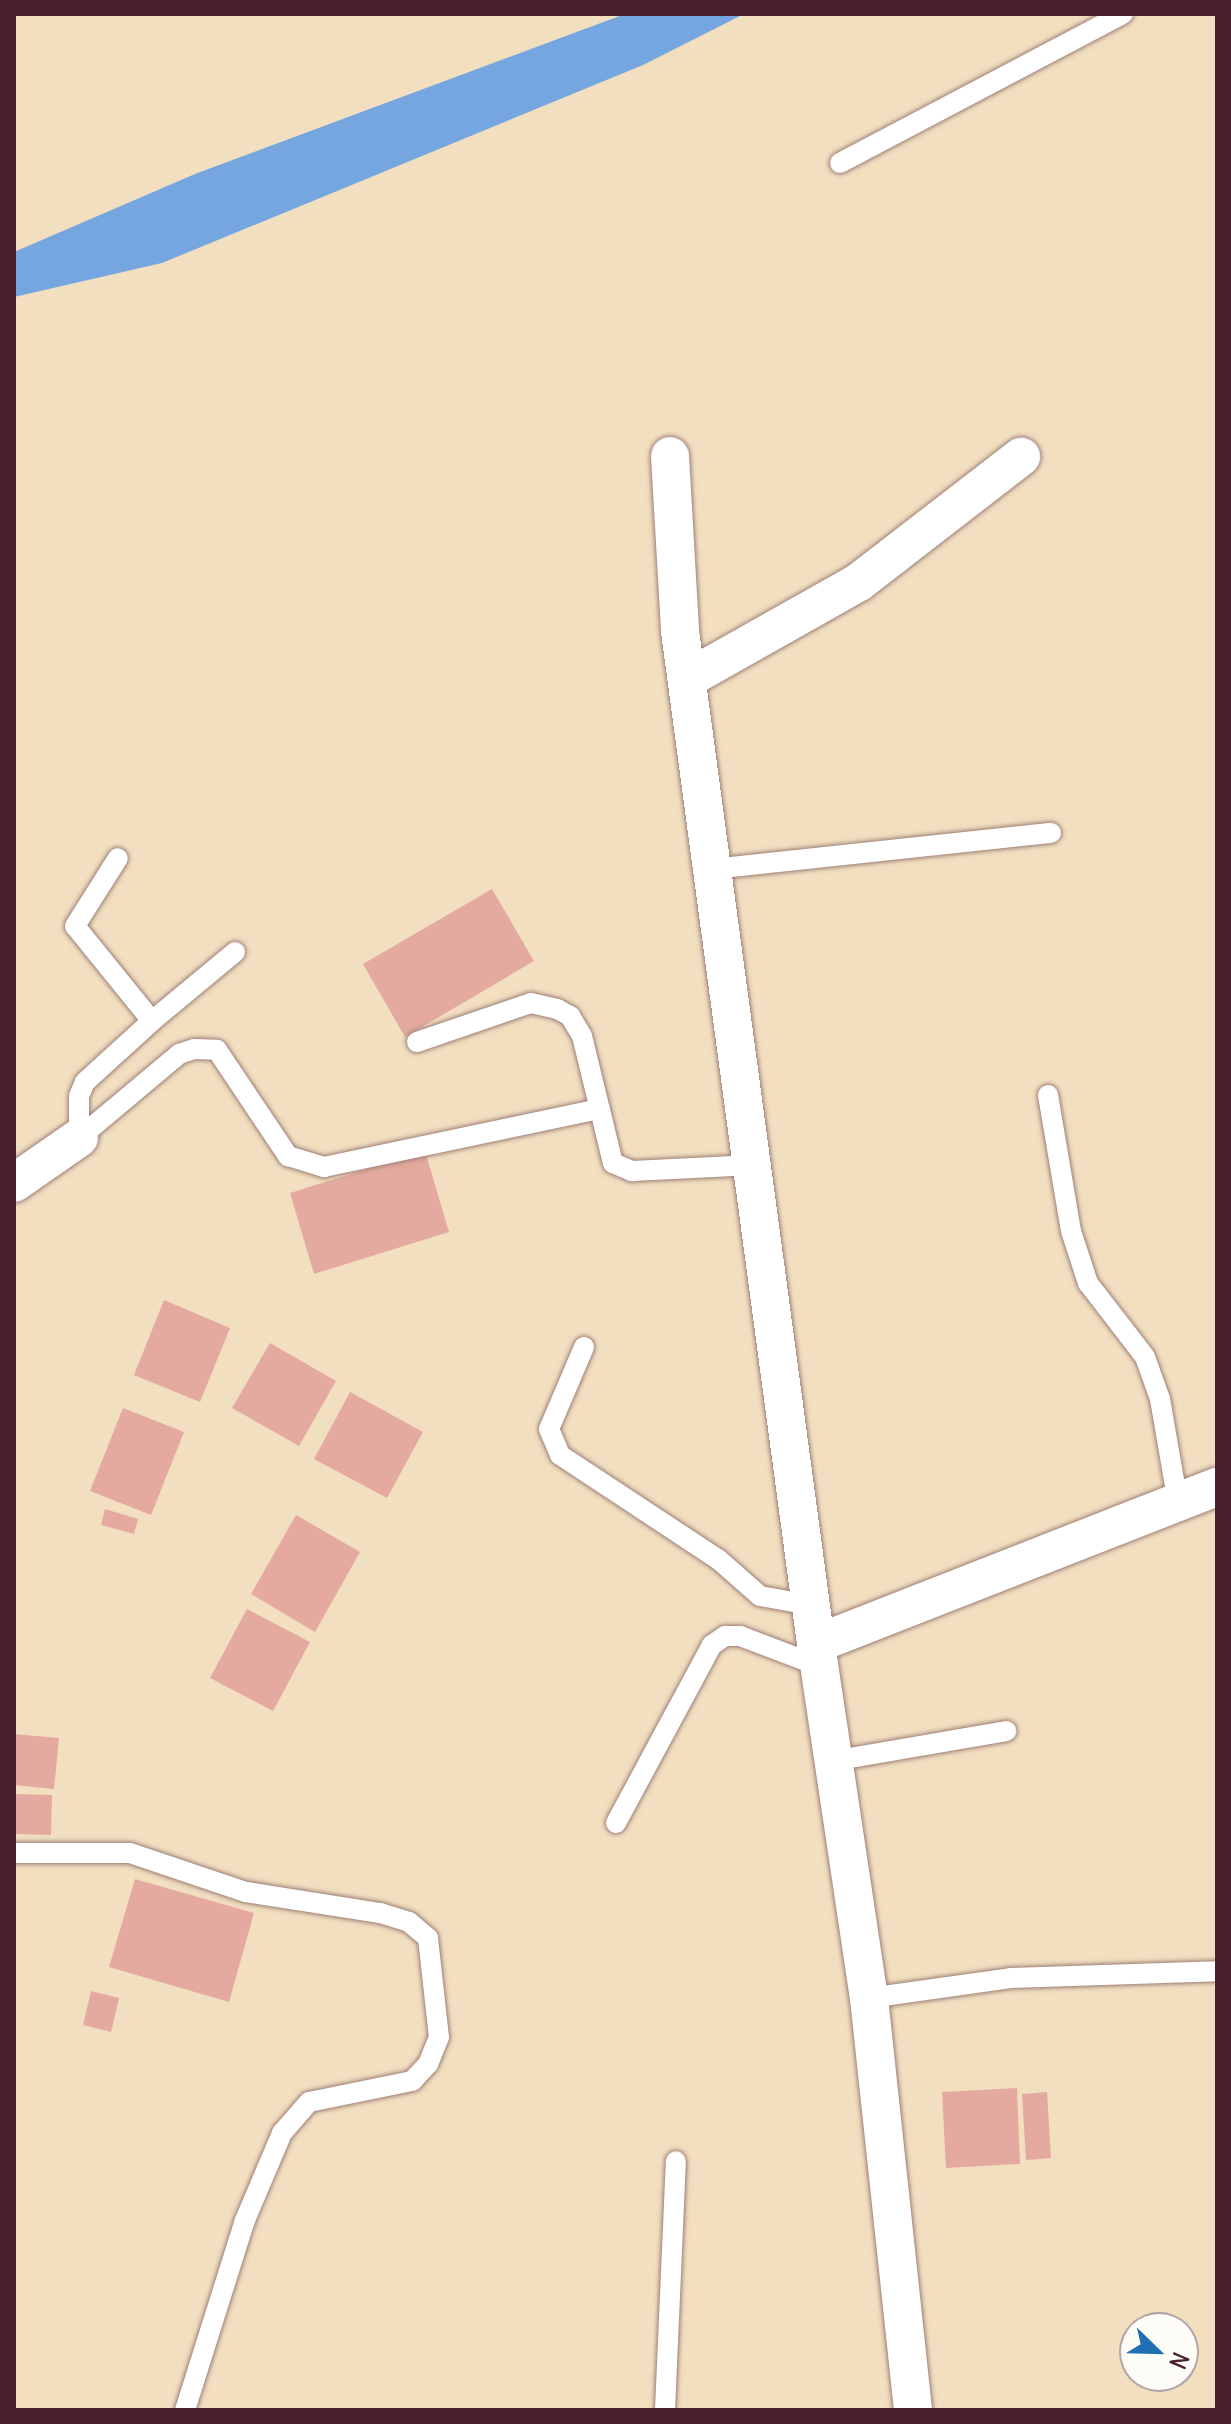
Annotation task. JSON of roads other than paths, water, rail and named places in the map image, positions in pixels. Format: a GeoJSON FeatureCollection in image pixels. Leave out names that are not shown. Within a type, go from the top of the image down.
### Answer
{"type":"FeatureCollection","features":[{"type":"Feature","properties":{"kind":"street"},"geometry":{"type":"LineString","coordinates":[[670,456],[687,679],[817,1655],[869,1998],[913,2410]]}},
{"type":"Feature","properties":{"kind":"street"},"geometry":{"type":"LineString","coordinates":[[687,679],[859,582],[1021,457]]}},
{"type":"Feature","properties":{"kind":"street"},"geometry":{"type":"LineString","coordinates":[[14,1183],[79,1138]]}},
{"type":"Feature","properties":{"kind":"street"},"geometry":{"type":"LineString","coordinates":[[817,1655],[1217,1487]]}},
{"type":"Feature","properties":{"kind":"lane"},"geometry":{"type":"LineString","coordinates":[[840,163],[1123,14]]}},
{"type":"Feature","properties":{"kind":"lane"},"geometry":{"type":"LineString","coordinates":[[713,869],[1051,833]]}},
{"type":"Feature","properties":{"kind":"lane"},"geometry":{"type":"LineString","coordinates":[[118,858],[75,926],[152,1021]]}},
{"type":"Feature","properties":{"kind":"lane"},"geometry":{"type":"LineString","coordinates":[[79,1138],[79,1096],[85,1082],[235,952]]}},
{"type":"Feature","properties":{"kind":"lane"},"geometry":{"type":"LineString","coordinates":[[417,1042],[531,1003],[557,1009],[570,1016],[582,1036],[613,1163],[632,1171],[754,1165]]}},
{"type":"Feature","properties":{"kind":"lane"},"geometry":{"type":"LineString","coordinates":[[79,1138],[179,1054],[194,1049],[217,1050],[288,1156],[304,1164],[324,1167],[600,1109]]}},
{"type":"Feature","properties":{"kind":"lane"},"geometry":{"type":"LineString","coordinates":[[1048,1095],[1071,1231],[1088,1283],[1145,1357],[1160,1399],[1178,1503]]}},
{"type":"Feature","properties":{"kind":"lane"},"geometry":{"type":"LineString","coordinates":[[584,1347],[549,1429],[560,1455],[718,1559],[760,1596],[811,1605]]}},
{"type":"Feature","properties":{"kind":"lane"},"geometry":{"type":"LineString","coordinates":[[616,1823],[712,1645],[725,1636],[740,1636],[817,1655]]}},
{"type":"Feature","properties":{"kind":"lane"},"geometry":{"type":"LineString","coordinates":[[833,1761],[1006,1731]]}},
{"type":"Feature","properties":{"kind":"lane"},"geometry":{"type":"LineString","coordinates":[[14,1853],[130,1853],[246,1892],[380,1913],[409,1922],[428,1938],[439,2037],[428,2064],[412,2081],[309,2102],[282,2133],[245,2220],[185,2410]]}},
{"type":"Feature","properties":{"kind":"lane"},"geometry":{"type":"LineString","coordinates":[[869,1998],[1022,1977],[1217,1971]]}},
{"type":"Feature","properties":{"kind":"lane"},"geometry":{"type":"LineString","coordinates":[[665,2410],[676,2161]]}},
{"type":"Feature","properties":{"kind":"water"},"geometry":{"type":"Polygon","coordinates":[[[625,14],[744,14],[643,65],[162,263],[14,297],[14,252],[195,174],[625,14]]]}}]}
